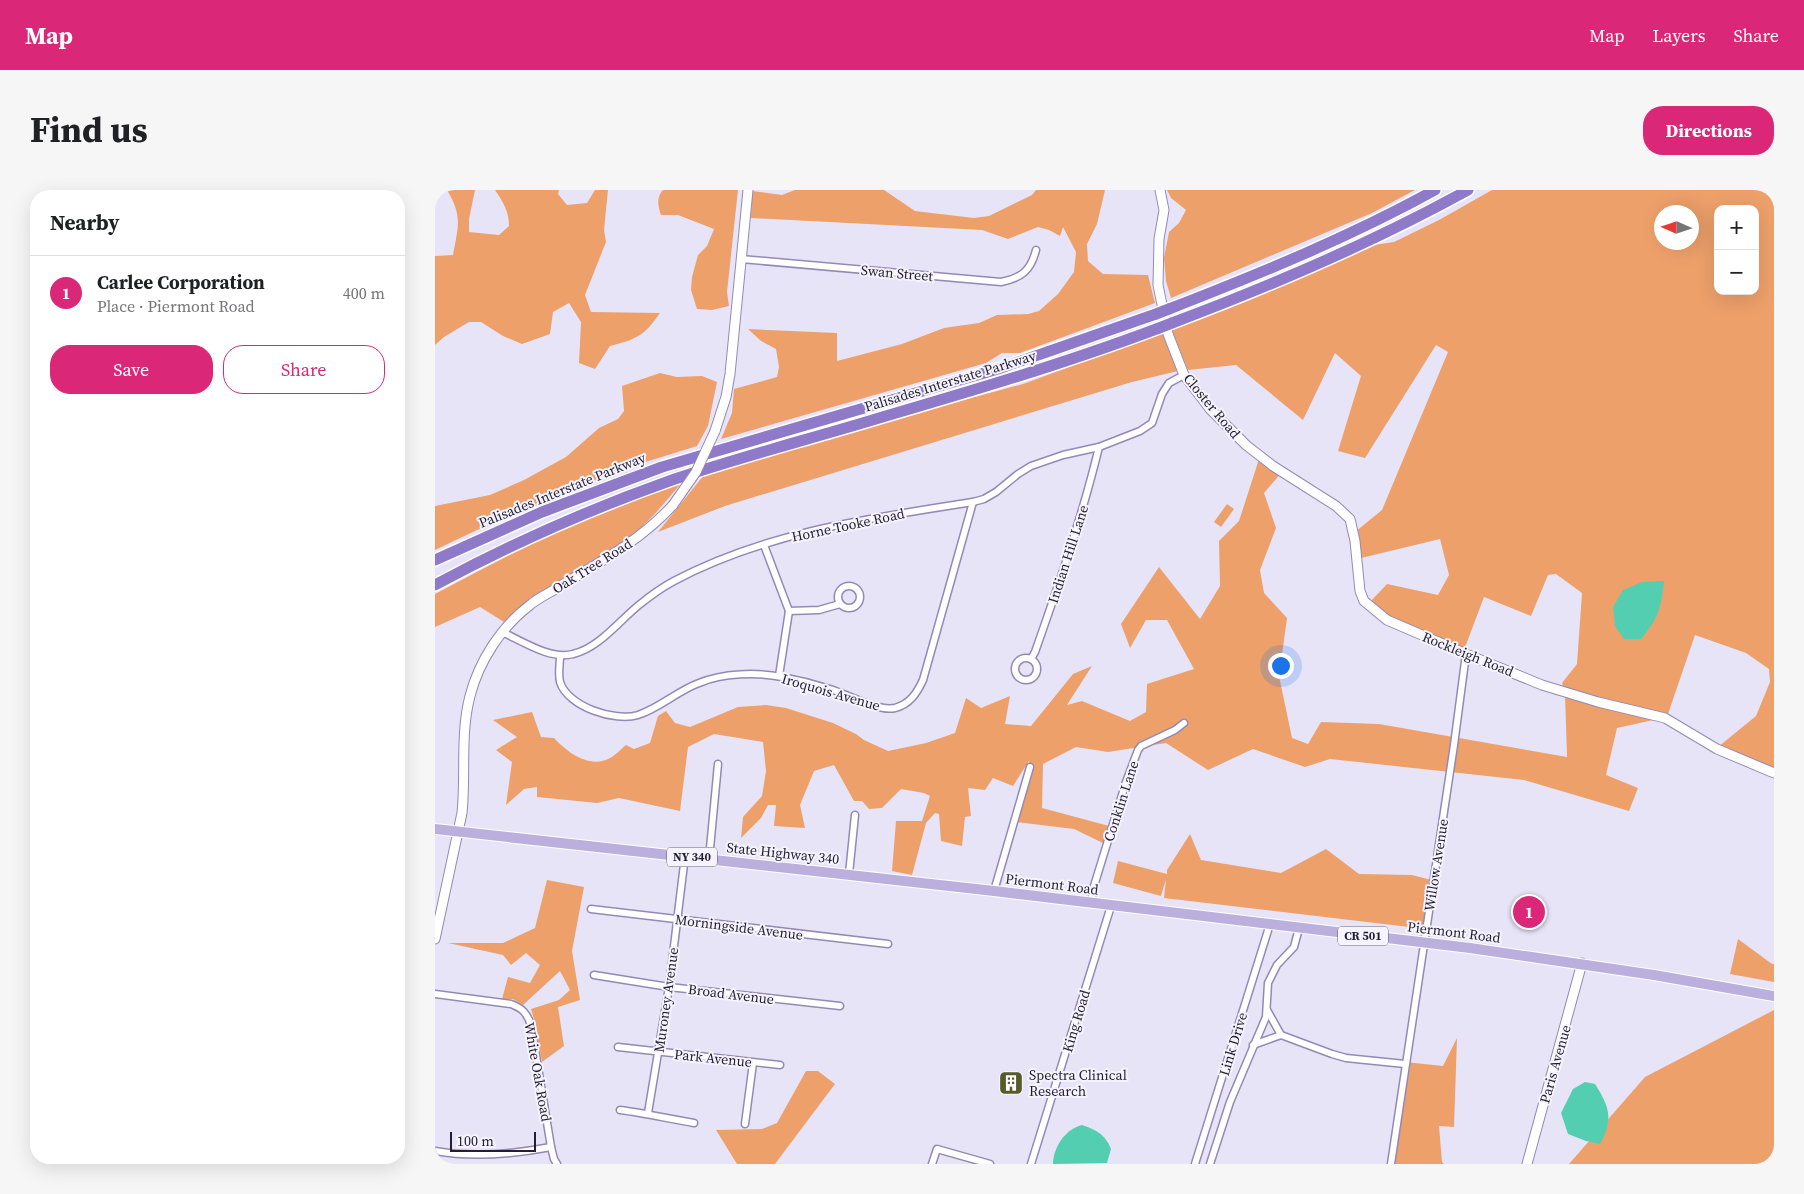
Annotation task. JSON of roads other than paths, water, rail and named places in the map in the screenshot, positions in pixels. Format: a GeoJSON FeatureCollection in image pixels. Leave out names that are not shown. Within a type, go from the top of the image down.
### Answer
{"type":"FeatureCollection","features":[{"type":"Feature","properties":{"kind":"highway","name":"Palisades Interstate Parkway"},"geometry":{"type":"LineString","coordinates":[[435,560],[523,520],[642,474],[998,369],[1169,310],[1308,252],[1392,213],[1435,190]]}},
{"type":"Feature","properties":{"kind":"highway","name":"Palisades Interstate Parkway"},"geometry":{"type":"LineString","coordinates":[[435,586],[537,534],[653,487],[714,466],[1008,380],[1159,328],[1327,258],[1391,229],[1468,190]]}},
{"type":"Feature","properties":{"kind":"main road","name":"State Highway 340"},"geometry":{"type":"LineString","coordinates":[[435,829],[949,886]]}},
{"type":"Feature","properties":{"kind":"main road","name":"Piermont Road"},"geometry":{"type":"LineString","coordinates":[[949,886],[1423,942],[1582,963],[1774,996]]}},
{"type":"Feature","properties":{"kind":"street","name":"Oak Tree Road"},"geometry":{"type":"LineString","coordinates":[[435,939],[460,831],[464,796],[463,749],[465,718],[470,695],[479,671],[502,632],[531,604],[637,538],[673,504],[700,465],[715,432],[728,384],[748,190]]}},
{"type":"Feature","properties":{"kind":"street","name":"Closter Road"},"geometry":{"type":"LineString","coordinates":[[1160,190],[1164,210],[1159,239],[1158,285],[1168,334],[1183,375],[1210,409],[1246,445]]}},
{"type":"Feature","properties":{"kind":"street","name":"Swan Street"},"geometry":{"type":"LineString","coordinates":[[741,259],[1001,282],[1013,280],[1029,268],[1036,250]]}},
{"type":"Feature","properties":{"kind":"street","name":"Horne Tooke Road"},"geometry":{"type":"LineString","coordinates":[[560,656],[572,654],[594,644],[639,604],[674,581],[715,562],[763,545],[821,529],[871,518],[973,502],[996,492],[1031,466],[1063,455],[1099,447],[1140,431],[1152,423],[1162,394],[1169,383],[1183,375]]}},
{"type":"Feature","properties":{"kind":"street","name":"Rockleigh Road"},"geometry":{"type":"LineString","coordinates":[[1246,445],[1273,466],[1336,506],[1350,519],[1355,541],[1360,591],[1365,601],[1387,620],[1542,686],[1665,718],[1717,749],[1774,773]]}},
{"type":"Feature","properties":{"kind":"street","name":"Indian Hill Lane"},"geometry":{"type":"LineString","coordinates":[[1031,659],[1063,572],[1087,495],[1099,447]]}},
{"type":"Feature","properties":{"kind":"street","name":"Iroquois Avenue"},"geometry":{"type":"LineString","coordinates":[[560,656],[560,683],[566,693],[575,702],[605,715],[636,716],[650,711],[699,683],[737,675],[779,676],[829,688],[882,708],[894,708],[912,699],[918,692],[923,680],[973,502]]}},
{"type":"Feature","properties":{"kind":"street"},"geometry":{"type":"LineString","coordinates":[[763,545],[789,611],[779,676]]}},
{"type":"Feature","properties":{"kind":"street"},"geometry":{"type":"LineString","coordinates":[[789,611],[819,610],[840,604]]}},
{"type":"Feature","properties":{"kind":"street"},"geometry":{"type":"LineString","coordinates":[[502,632],[560,656]]}},
{"type":"Feature","properties":{"kind":"street","name":"Willow Avenue"},"geometry":{"type":"LineString","coordinates":[[1391,1164],[1423,942],[1455,745],[1466,654]]}},
{"type":"Feature","properties":{"kind":"street","name":"Conklin Lane"},"geometry":{"type":"LineString","coordinates":[[1091,903],[1094,886],[1126,782],[1138,750],[1141,746],[1184,724]]}},
{"type":"Feature","properties":{"kind":"street"},"geometry":{"type":"LineString","coordinates":[[709,859],[719,764]]}},
{"type":"Feature","properties":{"kind":"street"},"geometry":{"type":"LineString","coordinates":[[994,891],[1030,767]]}},
{"type":"Feature","properties":{"kind":"street"},"geometry":{"type":"LineString","coordinates":[[849,874],[855,815]]}},
{"type":"Feature","properties":{"kind":"street","name":"Muroney Avenue"},"geometry":{"type":"LineString","coordinates":[[648,1114],[669,987],[685,856]]}},
{"type":"Feature","properties":{"kind":"street","name":"King Road"},"geometry":{"type":"LineString","coordinates":[[1031,1164],[1111,906]]}},
{"type":"Feature","properties":{"kind":"street","name":"Morningside Avenue"},"geometry":{"type":"LineString","coordinates":[[591,908],[677,920],[888,944]]}},
{"type":"Feature","properties":{"kind":"street","name":"Link Drive"},"geometry":{"type":"LineString","coordinates":[[1195,1164],[1270,924]]}},
{"type":"Feature","properties":{"kind":"street"},"geometry":{"type":"LineString","coordinates":[[1210,1164],[1231,1102],[1253,1045],[1264,1023],[1267,1009],[1268,983],[1277,965],[1294,947],[1299,928]]}},
{"type":"Feature","properties":{"kind":"street","name":"Paris Avenue"},"geometry":{"type":"LineString","coordinates":[[1527,1164],[1582,963]]}},
{"type":"Feature","properties":{"kind":"street","name":"Broad Avenue"},"geometry":{"type":"LineString","coordinates":[[594,974],[669,987],[840,1006]]}},
{"type":"Feature","properties":{"kind":"street","name":"White Oak Road"},"geometry":{"type":"LineString","coordinates":[[435,994],[511,1004],[520,1007],[527,1015],[531,1024],[551,1147],[557,1164]]}},
{"type":"Feature","properties":{"kind":"street"},"geometry":{"type":"LineString","coordinates":[[1267,1009],[1281,1035]]}},
{"type":"Feature","properties":{"kind":"street"},"geometry":{"type":"LineString","coordinates":[[1253,1045],[1281,1035],[1332,1054],[1405,1064]]}},
{"type":"Feature","properties":{"kind":"street","name":"Park Avenue"},"geometry":{"type":"LineString","coordinates":[[617,1047],[780,1065]]}},
{"type":"Feature","properties":{"kind":"street"},"geometry":{"type":"LineString","coordinates":[[745,1124],[753,1062]]}},
{"type":"Feature","properties":{"kind":"street"},"geometry":{"type":"LineString","coordinates":[[620,1110],[694,1123]]}},
{"type":"Feature","properties":{"kind":"street"},"geometry":{"type":"LineString","coordinates":[[435,1151],[453,1155],[466,1155],[524,1152],[551,1147]]}},
{"type":"Feature","properties":{"kind":"street"},"geometry":{"type":"LineString","coordinates":[[931,1164],[937,1148],[990,1164]]}},
{"type":"Feature","properties":{"kind":"place","name":"Carlee Corporation"},"geometry":{"type":"Point","coordinates":[1529,912]}},
{"type":"Feature","properties":{"kind":"place","name":"Spectra Clinical Research"},"geometry":{"type":"Point","coordinates":[1011,1083]}}]}
